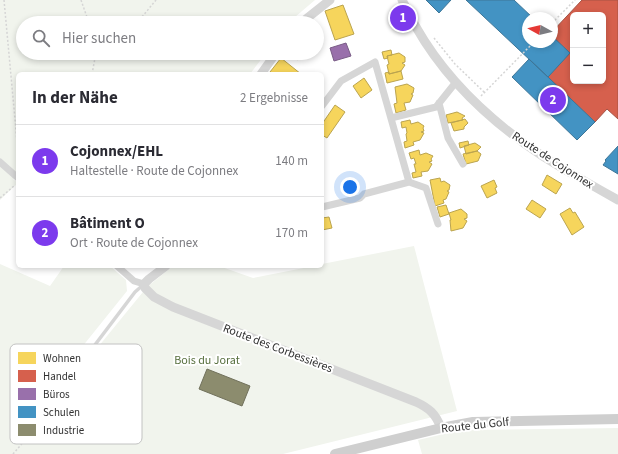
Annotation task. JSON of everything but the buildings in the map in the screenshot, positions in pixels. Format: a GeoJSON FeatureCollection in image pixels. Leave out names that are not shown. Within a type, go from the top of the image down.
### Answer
{"type":"FeatureCollection","features":[{"type":"Feature","properties":{"kind":"main road","name":"Route du Golf"},"geometry":{"type":"LineString","coordinates":[[335,454],[441,428],[473,422],[618,419]]}},
{"type":"Feature","properties":{"kind":"street"},"geometry":{"type":"LineString","coordinates":[[310,16],[330,0]]}},
{"type":"Feature","properties":{"kind":"street","name":"Route de Cojonnex"},"geometry":{"type":"LineString","coordinates":[[402,0],[424,40],[456,82],[475,102],[527,145],[560,167],[618,200]]}},
{"type":"Feature","properties":{"kind":"street"},"geometry":{"type":"LineString","coordinates":[[262,72],[271,60]]}},
{"type":"Feature","properties":{"kind":"street"},"geometry":{"type":"LineString","coordinates":[[324,103],[341,81],[375,62],[409,182]]}},
{"type":"Feature","properties":{"kind":"street"},"geometry":{"type":"LineString","coordinates":[[391,118],[436,107],[456,82]]}},
{"type":"Feature","properties":{"kind":"street"},"geometry":{"type":"LineString","coordinates":[[439,103],[448,138],[463,164]]}},
{"type":"Feature","properties":{"kind":"street"},"geometry":{"type":"LineString","coordinates":[[0,162],[16,176]]}},
{"type":"Feature","properties":{"kind":"street"},"geometry":{"type":"LineString","coordinates":[[324,207],[360,198],[364,194],[409,182],[426,188],[438,224]]}},
{"type":"Feature","properties":{"kind":"street","name":"Route des Corbessières"},"geometry":{"type":"LineString","coordinates":[[119,268],[134,281],[144,284],[144,288],[149,293],[173,308],[416,402],[428,408],[436,415],[441,428]]}},
{"type":"Feature","properties":{"kind":"street"},"geometry":{"type":"LineString","coordinates":[[144,284],[163,268]]}},
{"type":"Feature","properties":{"kind":"lane"},"geometry":{"type":"LineString","coordinates":[[95,344],[134,292],[144,284]]}},
{"type":"Feature","properties":{"kind":"path"},"geometry":{"type":"LineString","coordinates":[[4,0],[16,130]]}},
{"type":"Feature","properties":{"kind":"path"},"geometry":{"type":"LineString","coordinates":[[81,0],[87,16]]}},
{"type":"Feature","properties":{"kind":"path"},"geometry":{"type":"LineString","coordinates":[[143,16],[156,0]]}},
{"type":"Feature","properties":{"kind":"path"},"geometry":{"type":"LineString","coordinates":[[558,17],[575,0]]}},
{"type":"Feature","properties":{"kind":"path"},"geometry":{"type":"LineString","coordinates":[[431,33],[455,64],[484,92]]}},
{"type":"Feature","properties":{"kind":"path"},"geometry":{"type":"LineString","coordinates":[[479,97],[528,48]]}},
{"type":"Feature","properties":{"kind":"path"},"geometry":{"type":"LineString","coordinates":[[92,72],[95,60]]}},
{"type":"Feature","properties":{"kind":"path"},"geometry":{"type":"LineString","coordinates":[[0,198],[16,184]]}},
{"type":"Feature","properties":{"kind":"path"},"geometry":{"type":"LineString","coordinates":[[13,454],[22,444]]}},
{"type":"Feature","properties":{"kind":"green space"},"geometry":{"type":"Polygon","coordinates":[[[0,0],[315,0],[296,16],[16,16],[16,60],[261,60],[252,72],[16,72],[16,175],[13,179],[16,181],[16,185],[0,200],[0,0]]]}},
{"type":"Feature","properties":{"kind":"green space","name":"Bois du Jorat"},"geometry":{"type":"Polygon","coordinates":[[[414,246],[457,411],[283,454],[0,454],[0,264],[50,286],[63,268],[112,268],[126,280],[127,291],[84,344],[10,344],[10,444],[142,444],[142,344],[100,344],[147,287],[171,268],[225,268],[253,278],[304,268],[324,268],[324,264],[414,246]]]}},
{"type":"Feature","properties":{"kind":"green space"},"geometry":{"type":"Polygon","coordinates":[[[618,428],[618,454],[422,454],[418,440],[461,430],[618,428]]]}},
{"type":"Feature","properties":{"kind":"place","name":"Cojonnex/EHL"},"geometry":{"type":"Point","coordinates":[403,18]}},
{"type":"Feature","properties":{"kind":"place","name":"Bâtiment O"},"geometry":{"type":"Point","coordinates":[553,100]}}]}
